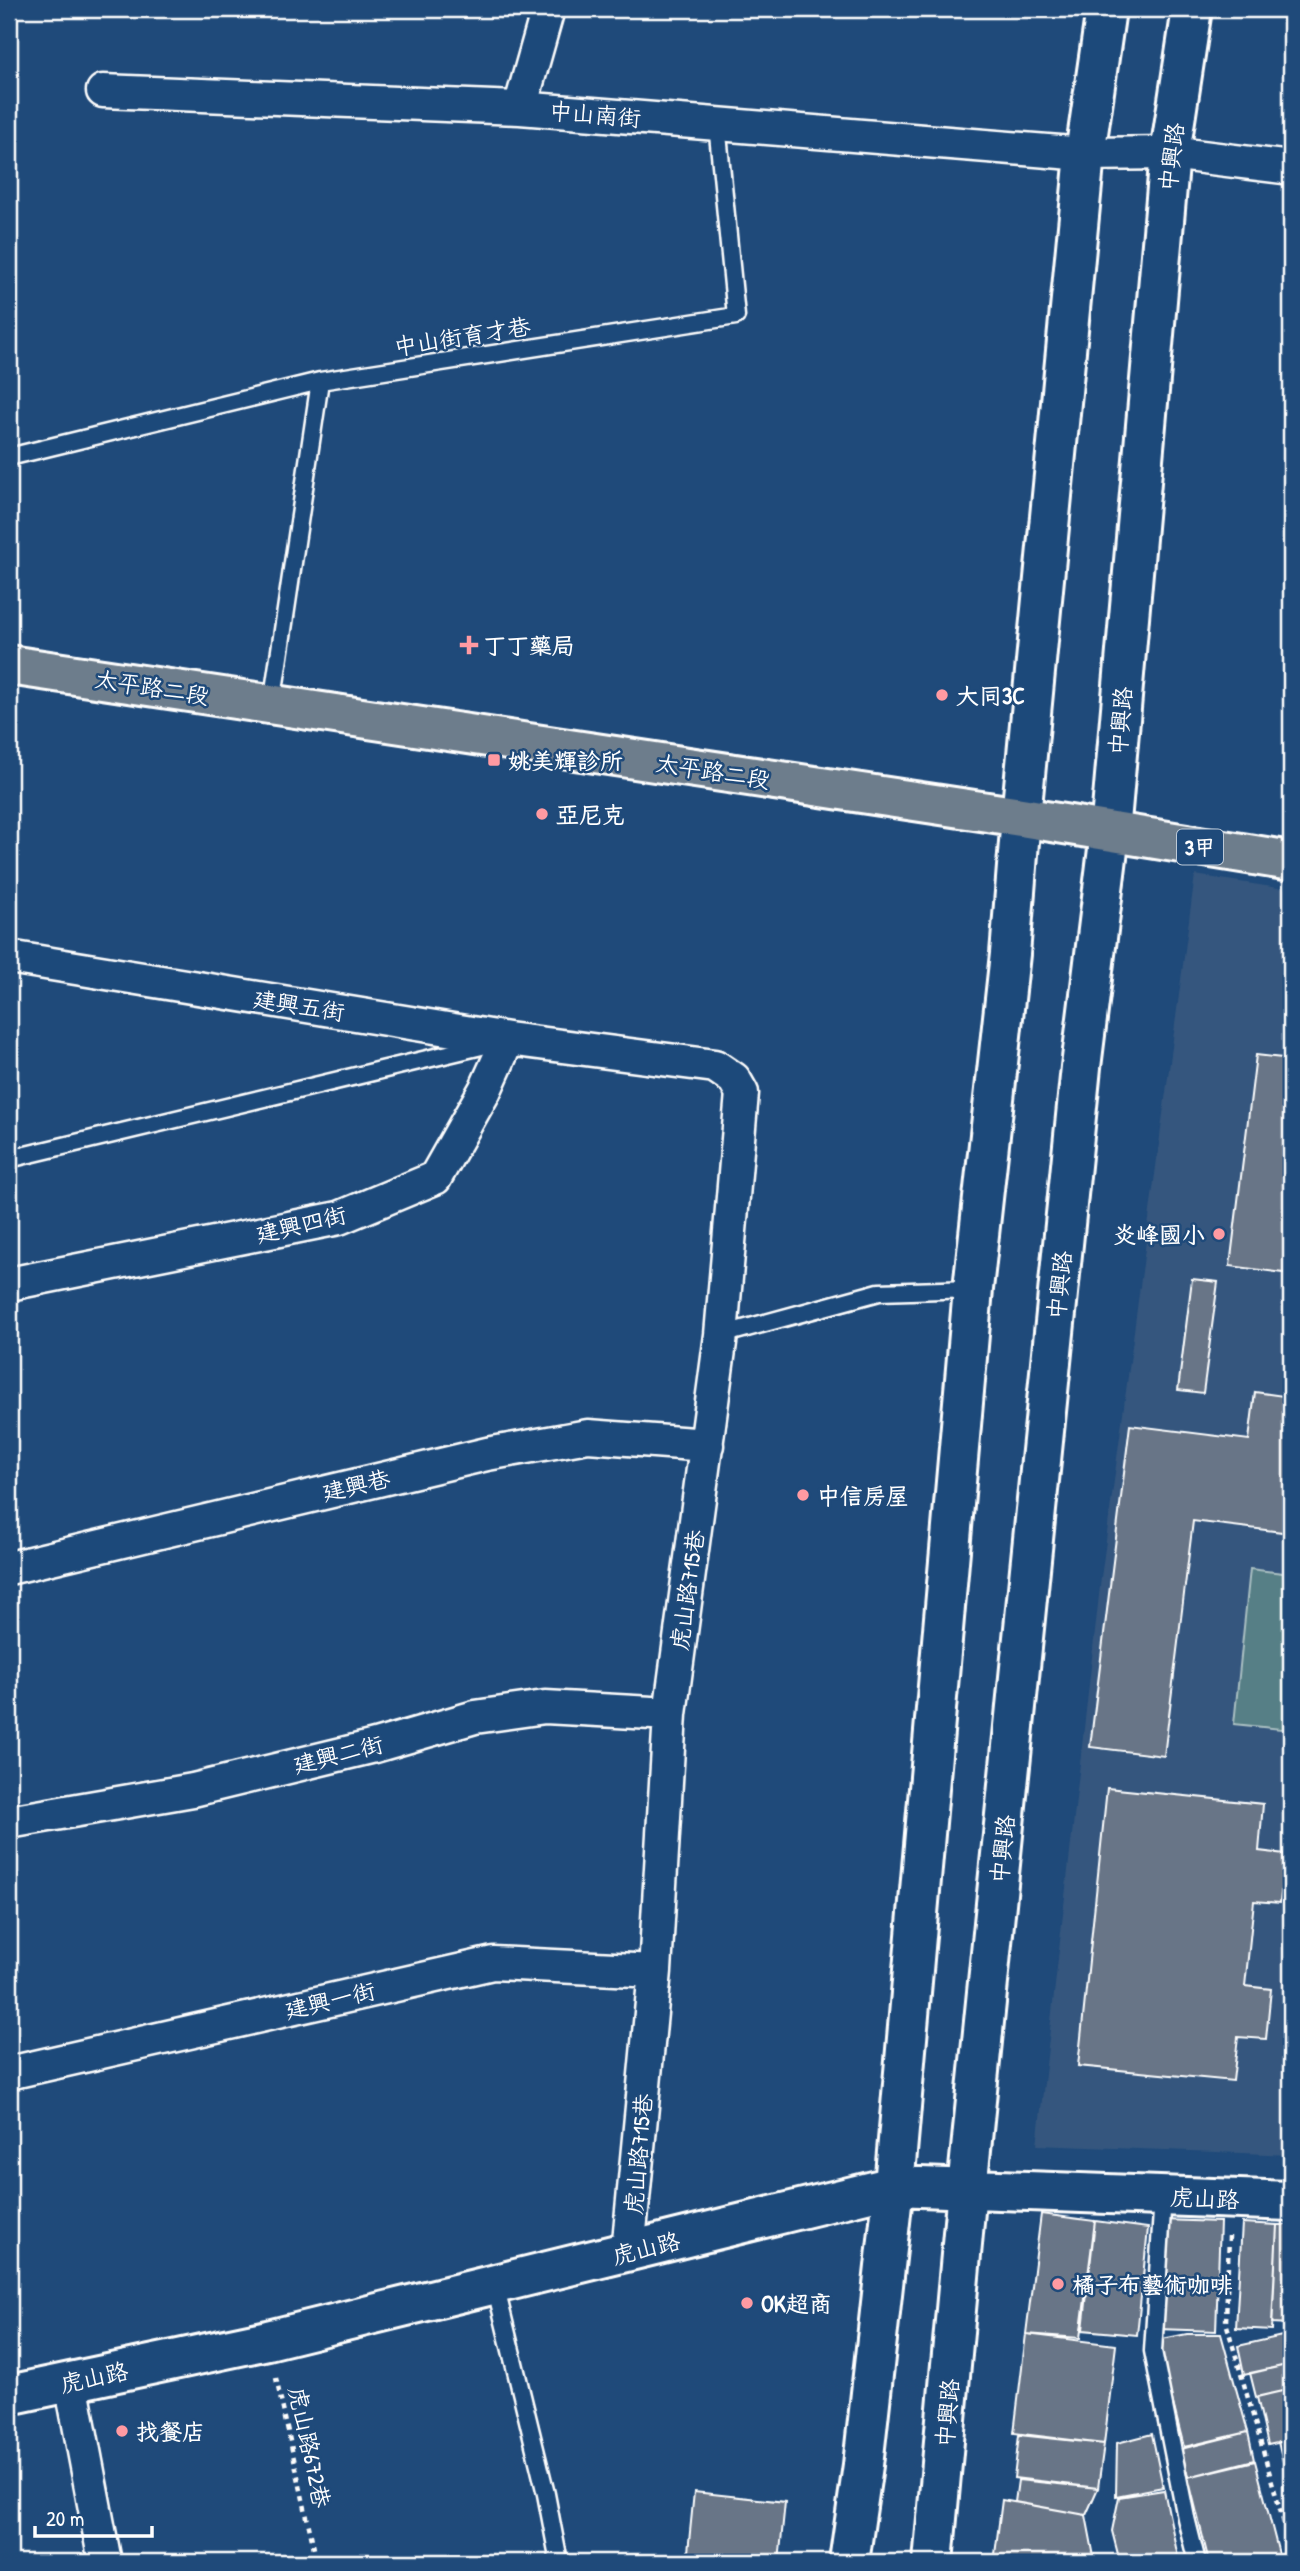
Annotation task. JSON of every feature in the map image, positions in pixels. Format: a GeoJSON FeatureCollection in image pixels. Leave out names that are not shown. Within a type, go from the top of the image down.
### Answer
{"type":"FeatureCollection","features":[{"type":"Feature","properties":{"kind":"main road","name":"太平路二段"},"geometry":{"type":"LineString","coordinates":[[9,666],[1021,817],[1291,861]]}},
{"type":"Feature","properties":{"kind":"street"},"geometry":{"type":"LineString","coordinates":[[520,108],[548,9]]}},
{"type":"Feature","properties":{"kind":"street"},"geometry":{"type":"LineString","coordinates":[[849,2562],[863,2465],[894,2186],[973,1289],[1010,954],[1085,154],[1106,9]]}},
{"type":"Feature","properties":{"kind":"street","name":"中興路"},"geometry":{"type":"LineString","coordinates":[[933,2562],[967,2189],[1081,1067],[1110,833],[1170,153],[1192,9]]}},
{"type":"Feature","properties":{"kind":"street","name":"中山南街"},"geometry":{"type":"LineString","coordinates":[[103,91],[520,108],[1085,154],[1170,153],[1291,168]]}},
{"type":"Feature","properties":{"kind":"street","name":"建興五街"},"geometry":{"type":"LineString","coordinates":[[9,957],[508,1039],[589,1049]]}},
{"type":"Feature","properties":{"kind":"street","name":"建興四街"},"geometry":{"type":"LineString","coordinates":[[9,1284],[339,1218],[435,1178],[485,1090],[508,1039]]}},
{"type":"Feature","properties":{"kind":"street","name":"虎山路715巷"},"geometry":{"type":"LineString","coordinates":[[589,1049],[715,1066],[734,1079],[742,1093],[721,1335],[670,1714],[655,1971],[628,2252]]}},
{"type":"Feature","properties":{"kind":"street","name":"建興巷"},"geometry":{"type":"LineString","coordinates":[[9,1568],[487,1454],[588,1436],[707,1445]]}},
{"type":"Feature","properties":{"kind":"street","name":"建興二街"},"geometry":{"type":"LineString","coordinates":[[9,1822],[193,1790],[375,1746],[475,1717],[545,1707],[670,1714]]}},
{"type":"Feature","properties":{"kind":"street","name":"建興一街"},"geometry":{"type":"LineString","coordinates":[[9,2073],[493,1963],[655,1971]]}},
{"type":"Feature","properties":{"kind":"street","name":"虎山路"},"geometry":{"type":"LineString","coordinates":[[9,2395],[268,2340],[894,2186],[1291,2201]]}},
{"type":"Feature","properties":{"kind":"street"},"geometry":{"type":"LineString","coordinates":[[71,2382],[105,2562]]}},
{"type":"Feature","properties":{"kind":"lane","name":"中山街育才巷"},"geometry":{"type":"LineString","coordinates":[[9,457],[320,381],[736,316],[718,124]]}},
{"type":"Feature","properties":{"kind":"lane"},"geometry":{"type":"LineString","coordinates":[[272,705],[320,381]]}},
{"type":"Feature","properties":{"kind":"lane"},"geometry":{"type":"LineString","coordinates":[[9,1159],[508,1039]]}},
{"type":"Feature","properties":{"kind":"lane"},"geometry":{"type":"LineString","coordinates":[[721,1335],[879,1292],[973,1289]]}},
{"type":"Feature","properties":{"kind":"lane"},"geometry":{"type":"LineString","coordinates":[[1163,2196],[1153,2351],[1197,2562]]}},
{"type":"Feature","properties":{"kind":"lane"},"geometry":{"type":"LineString","coordinates":[[495,2285],[546,2494],[559,2562]]}},
{"type":"Feature","properties":{"kind":"path"},"geometry":{"type":"LineString","coordinates":[[1231,2200],[1226,2322],[1290,2544]]}},
{"type":"Feature","properties":{"kind":"path","name":"虎山路672巷"},"geometry":{"type":"LineString","coordinates":[[268,2340],[317,2562]]}},
{"type":"Feature","properties":{"kind":"shaded area","name":"炎峰國小"},"geometry":{"type":"Polygon","coordinates":[[[1195,875],[1291,890],[1291,2155],[1037,2145],[1101,1578],[1195,875]]]}},
{"type":"Feature","properties":{"kind":"green space"},"geometry":{"type":"Polygon","coordinates":[[[1250,1569],[1291,1574],[1291,1730],[1234,1724],[1250,1569]]]}},
{"type":"Feature","properties":{"kind":"building"},"geometry":{"type":"Polygon","coordinates":[[[1256,1055],[1291,1059],[1291,1274],[1230,1266],[1256,1055]]]}},
{"type":"Feature","properties":{"kind":"building"},"geometry":{"type":"Polygon","coordinates":[[[1192,1279],[1218,1282],[1203,1393],[1178,1390],[1192,1279]]]}},
{"type":"Feature","properties":{"kind":"building"},"geometry":{"type":"Polygon","coordinates":[[[1255,1392],[1291,1397],[1291,1533],[1193,1521],[1164,1756],[1090,1747],[1130,1425],[1249,1440],[1255,1392]]]}},
{"type":"Feature","properties":{"kind":"building"},"geometry":{"type":"Polygon","coordinates":[[[1107,1788],[1263,1804],[1259,1851],[1285,1854],[1280,1903],[1254,1901],[1245,1986],[1271,1989],[1266,2039],[1238,2037],[1233,2081],[1078,2066],[1107,1788]]]}},
{"type":"Feature","properties":{"kind":"building"},"geometry":{"type":"Polygon","coordinates":[[[1041,2214],[1095,2221],[1080,2338],[1026,2334],[1041,2214]]]}},
{"type":"Feature","properties":{"kind":"building"},"geometry":{"type":"Polygon","coordinates":[[[1162,2220],[1220,2222],[1216,2331],[1157,2329],[1162,2220]]]}},
{"type":"Feature","properties":{"kind":"building"},"geometry":{"type":"Polygon","coordinates":[[[1095,2221],[1148,2228],[1137,2335],[1083,2330],[1095,2221]]]}},
{"type":"Feature","properties":{"kind":"building"},"geometry":{"type":"Polygon","coordinates":[[[1242,2223],[1277,2225],[1272,2330],[1236,2328],[1242,2223]]]}},
{"type":"Feature","properties":{"kind":"building"},"geometry":{"type":"Polygon","coordinates":[[[1277,2225],[1291,2225],[1291,2324],[1272,2323],[1277,2225]]]}},
{"type":"Feature","properties":{"kind":"building"},"geometry":{"type":"Polygon","coordinates":[[[1026,2334],[1116,2345],[1104,2444],[1014,2433],[1026,2334]]]}},
{"type":"Feature","properties":{"kind":"building"},"geometry":{"type":"Polygon","coordinates":[[[1187,2334],[1221,2334],[1248,2432],[1184,2447],[1157,2340],[1187,2334]]]}},
{"type":"Feature","properties":{"kind":"building"},"geometry":{"type":"Polygon","coordinates":[[[1291,2334],[1291,2364],[1244,2375],[1238,2346],[1291,2334]]]}},
{"type":"Feature","properties":{"kind":"building"},"geometry":{"type":"Polygon","coordinates":[[[1291,2364],[1291,2389],[1256,2397],[1250,2373],[1291,2364]]]}},
{"type":"Feature","properties":{"kind":"building"},"geometry":{"type":"Polygon","coordinates":[[[1291,2389],[1291,2440],[1268,2445],[1257,2397],[1291,2389]]]}},
{"type":"Feature","properties":{"kind":"building"},"geometry":{"type":"Polygon","coordinates":[[[1248,2432],[1254,2460],[1188,2477],[1181,2449],[1248,2432]]]}},
{"type":"Feature","properties":{"kind":"building"},"geometry":{"type":"Polygon","coordinates":[[[1152,2434],[1163,2487],[1116,2496],[1117,2443],[1152,2434]]]}},
{"type":"Feature","properties":{"kind":"building"},"geometry":{"type":"Polygon","coordinates":[[[1019,2435],[1104,2444],[1098,2488],[1014,2478],[1019,2435]]]}},
{"type":"Feature","properties":{"kind":"building"},"geometry":{"type":"Polygon","coordinates":[[[1291,2440],[1291,2469],[1285,2470],[1278,2442],[1291,2440]]]}},
{"type":"Feature","properties":{"kind":"building"},"geometry":{"type":"Polygon","coordinates":[[[1255,2461],[1281,2562],[1209,2562],[1188,2477],[1255,2461]]]}},
{"type":"Feature","properties":{"kind":"building"},"geometry":{"type":"Polygon","coordinates":[[[1018,2480],[1098,2488],[1086,2515],[1015,2502],[1018,2480]]]}},
{"type":"Feature","properties":{"kind":"building"},"geometry":{"type":"Polygon","coordinates":[[[1164,2490],[1179,2562],[1120,2562],[1112,2531],[1119,2497],[1164,2490]]]}},
{"type":"Feature","properties":{"kind":"building"},"geometry":{"type":"Polygon","coordinates":[[[694,2492],[785,2502],[779,2562],[687,2562],[694,2492]]]}},
{"type":"Feature","properties":{"kind":"building"},"geometry":{"type":"Polygon","coordinates":[[[1002,2500],[1086,2515],[1095,2562],[994,2562],[1002,2500]]]}},
{"type":"Feature","properties":{"kind":"place","name":"丁丁藥局"},"geometry":{"type":"Point","coordinates":[469,645]}},
{"type":"Feature","properties":{"kind":"place","name":"大同3C"},"geometry":{"type":"Point","coordinates":[942,695]}},
{"type":"Feature","properties":{"kind":"place","name":"姚美輝診所"},"geometry":{"type":"Point","coordinates":[494,760]}},
{"type":"Feature","properties":{"kind":"place","name":"亞尼克"},"geometry":{"type":"Point","coordinates":[542,814]}},
{"type":"Feature","properties":{"kind":"place","name":"炎峰國小"},"geometry":{"type":"Point","coordinates":[1219,1234]}},
{"type":"Feature","properties":{"kind":"place","name":"中信房屋"},"geometry":{"type":"Point","coordinates":[803,1495]}},
{"type":"Feature","properties":{"kind":"place","name":"橘子布藝術咖啡"},"geometry":{"type":"Point","coordinates":[1058,2284]}},
{"type":"Feature","properties":{"kind":"place","name":"OK超商"},"geometry":{"type":"Point","coordinates":[747,2303]}},
{"type":"Feature","properties":{"kind":"place","name":"找餐店"},"geometry":{"type":"Point","coordinates":[122,2431]}}]}
